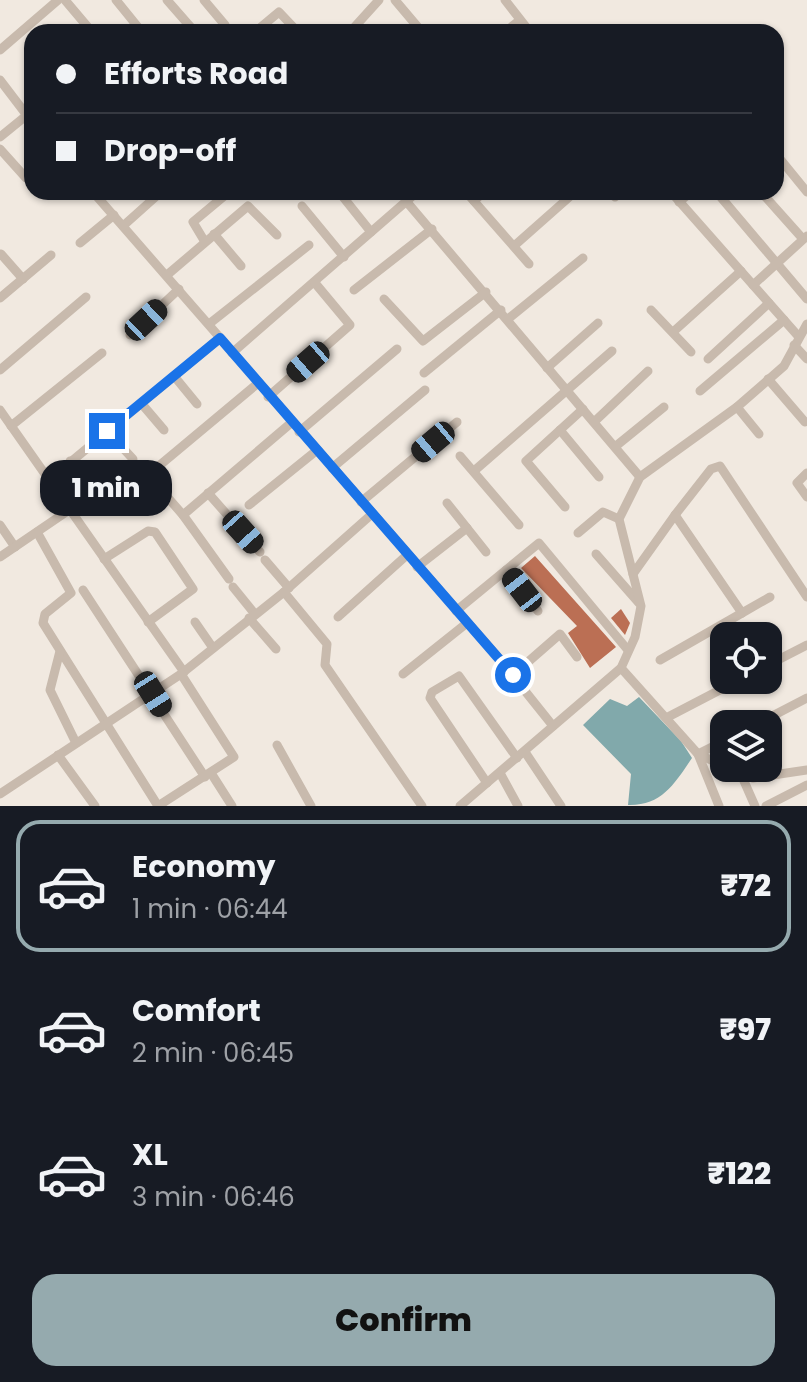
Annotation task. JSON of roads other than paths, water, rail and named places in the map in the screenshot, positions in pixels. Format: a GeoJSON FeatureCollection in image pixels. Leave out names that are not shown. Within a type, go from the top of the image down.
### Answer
{"type":"FeatureCollection","features":[{"type":"Feature","properties":{"kind":"street"},"geometry":{"type":"LineString","coordinates":[[38,0],[46,9]]}},
{"type":"Feature","properties":{"kind":"street"},"geometry":{"type":"LineString","coordinates":[[34,24],[58,0]]}},
{"type":"Feature","properties":{"kind":"street"},"geometry":{"type":"LineString","coordinates":[[65,0],[85,24]]}},
{"type":"Feature","properties":{"kind":"street"},"geometry":{"type":"LineString","coordinates":[[116,0],[136,24]]}},
{"type":"Feature","properties":{"kind":"street"},"geometry":{"type":"LineString","coordinates":[[204,0],[224,24]]}},
{"type":"Feature","properties":{"kind":"street"},"geometry":{"type":"LineString","coordinates":[[360,22],[379,0]]}},
{"type":"Feature","properties":{"kind":"street"},"geometry":{"type":"LineString","coordinates":[[395,0],[415,24]]}},
{"type":"Feature","properties":{"kind":"street"},"geometry":{"type":"LineString","coordinates":[[505,0],[523,24]]}},
{"type":"Feature","properties":{"kind":"street"},"geometry":{"type":"LineString","coordinates":[[170,1],[189,24]]}},
{"type":"Feature","properties":{"kind":"street"},"geometry":{"type":"LineString","coordinates":[[265,24],[279,12],[290,24]]}},
{"type":"Feature","properties":{"kind":"street"},"geometry":{"type":"LineString","coordinates":[[515,24],[520,20]]}},
{"type":"Feature","properties":{"kind":"street"},"geometry":{"type":"LineString","coordinates":[[0,50],[24,33]]}},
{"type":"Feature","properties":{"kind":"street"},"geometry":{"type":"LineString","coordinates":[[0,80],[24,109]]}},
{"type":"Feature","properties":{"kind":"street"},"geometry":{"type":"LineString","coordinates":[[0,137],[24,120]]}},
{"type":"Feature","properties":{"kind":"street"},"geometry":{"type":"LineString","coordinates":[[0,149],[24,176]]}},
{"type":"Feature","properties":{"kind":"street"},"geometry":{"type":"LineString","coordinates":[[784,164],[807,192]]}},
{"type":"Feature","properties":{"kind":"street"},"geometry":{"type":"LineString","coordinates":[[100,200],[268,397],[513,675],[553,726]]}},
{"type":"Feature","properties":{"kind":"street"},"geometry":{"type":"LineString","coordinates":[[123,226],[152,200]]}},
{"type":"Feature","properties":{"kind":"street"},"geometry":{"type":"LineString","coordinates":[[205,242],[193,222],[219,200]]}},
{"type":"Feature","properties":{"kind":"street"},"geometry":{"type":"LineString","coordinates":[[345,200],[371,232]]}},
{"type":"Feature","properties":{"kind":"street"},"geometry":{"type":"LineString","coordinates":[[514,246],[566,200]]}},
{"type":"Feature","properties":{"kind":"street"},"geometry":{"type":"LineString","coordinates":[[681,200],[679,202],[800,339],[807,359]]}},
{"type":"Feature","properties":{"kind":"street"},"geometry":{"type":"LineString","coordinates":[[723,200],[807,299]]}},
{"type":"Feature","properties":{"kind":"street"},"geometry":{"type":"LineString","coordinates":[[753,285],[805,238],[769,200]]}},
{"type":"Feature","properties":{"kind":"street"},"geometry":{"type":"LineString","coordinates":[[232,353],[406,201],[640,477]]}},
{"type":"Feature","properties":{"kind":"street"},"geometry":{"type":"LineString","coordinates":[[474,201],[529,264]]}},
{"type":"Feature","properties":{"kind":"street"},"geometry":{"type":"LineString","coordinates":[[167,275],[248,206],[277,235]]}},
{"type":"Feature","properties":{"kind":"street"},"geometry":{"type":"LineString","coordinates":[[302,206],[344,257]]}},
{"type":"Feature","properties":{"kind":"street"},"geometry":{"type":"LineString","coordinates":[[80,243],[114,215]]}},
{"type":"Feature","properties":{"kind":"street"},"geometry":{"type":"LineString","coordinates":[[354,290],[432,229]]}},
{"type":"Feature","properties":{"kind":"street"},"geometry":{"type":"LineString","coordinates":[[214,234],[241,266]]}},
{"type":"Feature","properties":{"kind":"street"},"geometry":{"type":"LineString","coordinates":[[209,324],[309,245]]}},
{"type":"Feature","properties":{"kind":"street"},"geometry":{"type":"LineString","coordinates":[[1,254],[23,279]]}},
{"type":"Feature","properties":{"kind":"street"},"geometry":{"type":"LineString","coordinates":[[0,298],[51,255]]}},
{"type":"Feature","properties":{"kind":"street"},"geometry":{"type":"LineString","coordinates":[[424,373],[583,258]]}},
{"type":"Feature","properties":{"kind":"street"},"geometry":{"type":"LineString","coordinates":[[673,332],[741,271]]}},
{"type":"Feature","properties":{"kind":"street"},"geometry":{"type":"LineString","coordinates":[[268,397],[350,325],[315,283]]}},
{"type":"Feature","properties":{"kind":"street"},"geometry":{"type":"LineString","coordinates":[[130,335],[179,289]]}},
{"type":"Feature","properties":{"kind":"street"},"geometry":{"type":"LineString","coordinates":[[384,299],[423,341],[486,292]]}},
{"type":"Feature","properties":{"kind":"street"},"geometry":{"type":"LineString","coordinates":[[0,370],[86,297]]}},
{"type":"Feature","properties":{"kind":"street"},"geometry":{"type":"LineString","coordinates":[[708,359],[769,303]]}},
{"type":"Feature","properties":{"kind":"street"},"geometry":{"type":"LineString","coordinates":[[651,310],[691,352]]}},
{"type":"Feature","properties":{"kind":"street"},"geometry":{"type":"LineString","coordinates":[[700,391],[784,320]]}},
{"type":"Feature","properties":{"kind":"street"},"geometry":{"type":"LineString","coordinates":[[547,368],[598,323]]}},
{"type":"Feature","properties":{"kind":"street"},"geometry":{"type":"LineString","coordinates":[[460,806],[621,668],[635,637],[641,606],[619,519],[640,477],[737,407],[784,366],[807,324]]}},
{"type":"Feature","properties":{"kind":"street"},"geometry":{"type":"LineString","coordinates":[[49,480],[220,338]]}},
{"type":"Feature","properties":{"kind":"street"},"geometry":{"type":"LineString","coordinates":[[299,432],[397,349]]}},
{"type":"Feature","properties":{"kind":"street"},"geometry":{"type":"LineString","coordinates":[[474,471],[612,351]]}},
{"type":"Feature","properties":{"kind":"street"},"geometry":{"type":"LineString","coordinates":[[11,426],[102,353]]}},
{"type":"Feature","properties":{"kind":"street"},"geometry":{"type":"LineString","coordinates":[[594,422],[648,371]]}},
{"type":"Feature","properties":{"kind":"street"},"geometry":{"type":"LineString","coordinates":[[174,376],[197,404]]}},
{"type":"Feature","properties":{"kind":"street"},"geometry":{"type":"LineString","coordinates":[[768,379],[805,422]]}},
{"type":"Feature","properties":{"kind":"street"},"geometry":{"type":"LineString","coordinates":[[257,384],[148,475],[183,515],[276,649]]}},
{"type":"Feature","properties":{"kind":"street"},"geometry":{"type":"LineString","coordinates":[[332,468],[425,390]]}},
{"type":"Feature","properties":{"kind":"street"},"geometry":{"type":"LineString","coordinates":[[141,403],[164,430]]}},
{"type":"Feature","properties":{"kind":"street"},"geometry":{"type":"LineString","coordinates":[[616,446],[664,407]]}},
{"type":"Feature","properties":{"kind":"street"},"geometry":{"type":"LineString","coordinates":[[737,407],[759,434]]}},
{"type":"Feature","properties":{"kind":"street"},"geometry":{"type":"LineString","coordinates":[[565,507],[526,461],[583,409]]}},
{"type":"Feature","properties":{"kind":"street"},"geometry":{"type":"LineString","coordinates":[[0,410],[183,673],[234,757],[158,806],[104,724],[42,618],[71,593],[37,532]]}},
{"type":"Feature","properties":{"kind":"street"},"geometry":{"type":"LineString","coordinates":[[361,502],[457,422]]}},
{"type":"Feature","properties":{"kind":"street"},"geometry":{"type":"LineString","coordinates":[[183,515],[291,423]]}},
{"type":"Feature","properties":{"kind":"street"},"geometry":{"type":"LineString","coordinates":[[560,430],[599,477]]}},
{"type":"Feature","properties":{"kind":"street"},"geometry":{"type":"LineString","coordinates":[[107,431],[133,459]]}},
{"type":"Feature","properties":{"kind":"street"},"geometry":{"type":"LineString","coordinates":[[249,505],[316,451]]}},
{"type":"Feature","properties":{"kind":"street"},"geometry":{"type":"LineString","coordinates":[[460,456],[519,525]]}},
{"type":"Feature","properties":{"kind":"street"},"geometry":{"type":"LineString","coordinates":[[70,461],[98,491]]}},
{"type":"Feature","properties":{"kind":"street"},"geometry":{"type":"LineString","coordinates":[[633,574],[711,469],[720,466],[807,597]]}},
{"type":"Feature","properties":{"kind":"street"},"geometry":{"type":"LineString","coordinates":[[807,473],[797,483],[807,497]]}},
{"type":"Feature","properties":{"kind":"street"},"geometry":{"type":"LineString","coordinates":[[208,493],[262,556],[327,644],[325,665],[422,806]]}},
{"type":"Feature","properties":{"kind":"street"},"geometry":{"type":"LineString","coordinates":[[447,503],[486,552]]}},
{"type":"Feature","properties":{"kind":"street"},"geometry":{"type":"LineString","coordinates":[[0,557],[69,510]]}},
{"type":"Feature","properties":{"kind":"street"},"geometry":{"type":"LineString","coordinates":[[578,533],[603,512],[619,519]]}},
{"type":"Feature","properties":{"kind":"street"},"geometry":{"type":"LineString","coordinates":[[0,794],[183,673],[287,590],[372,514]]}},
{"type":"Feature","properties":{"kind":"street"},"geometry":{"type":"LineString","coordinates":[[675,515],[742,613]]}},
{"type":"Feature","properties":{"kind":"street"},"geometry":{"type":"LineString","coordinates":[[0,525],[15,547]]}},
{"type":"Feature","properties":{"kind":"street"},"geometry":{"type":"LineString","coordinates":[[417,567],[467,528]]}},
{"type":"Feature","properties":{"kind":"street"},"geometry":{"type":"LineString","coordinates":[[104,559],[148,531],[155,532],[193,589],[148,622]]}},
{"type":"Feature","properties":{"kind":"street"},"geometry":{"type":"LineString","coordinates":[[456,611],[539,543],[627,649]]}},
{"type":"Feature","properties":{"kind":"street"},"geometry":{"type":"LineString","coordinates":[[596,554],[641,606]]}},
{"type":"Feature","properties":{"kind":"street"},"geometry":{"type":"LineString","coordinates":[[338,617],[407,555]]}},
{"type":"Feature","properties":{"kind":"street"},"geometry":{"type":"LineString","coordinates":[[506,570],[538,611]]}},
{"type":"Feature","properties":{"kind":"street"},"geometry":{"type":"LineString","coordinates":[[83,590],[232,806]]}},
{"type":"Feature","properties":{"kind":"street"},"geometry":{"type":"LineString","coordinates":[[660,660],[770,597]]}},
{"type":"Feature","properties":{"kind":"street"},"geometry":{"type":"LineString","coordinates":[[195,622],[213,648]]}},
{"type":"Feature","properties":{"kind":"street"},"geometry":{"type":"LineString","coordinates":[[403,674],[467,623]]}},
{"type":"Feature","properties":{"kind":"street"},"geometry":{"type":"LineString","coordinates":[[513,675],[560,634],[577,657]]}},
{"type":"Feature","properties":{"kind":"street"},"geometry":{"type":"LineString","coordinates":[[782,658],[807,645]]}},
{"type":"Feature","properties":{"kind":"street"},"geometry":{"type":"LineString","coordinates":[[60,651],[50,690],[76,743]]}},
{"type":"Feature","properties":{"kind":"street"},"geometry":{"type":"LineString","coordinates":[[621,668],[698,754],[719,806]]}},
{"type":"Feature","properties":{"kind":"street"},"geometry":{"type":"LineString","coordinates":[[487,783],[430,698],[432,692],[459,676],[561,806]]}},
{"type":"Feature","properties":{"kind":"street"},"geometry":{"type":"LineString","coordinates":[[666,718],[712,694]]}},
{"type":"Feature","properties":{"kind":"street"},"geometry":{"type":"LineString","coordinates":[[782,713],[806,702]]}},
{"type":"Feature","properties":{"kind":"street"},"geometry":{"type":"LineString","coordinates":[[277,745],[311,806]]}},
{"type":"Feature","properties":{"kind":"street"},"geometry":{"type":"LineString","coordinates":[[698,754],[710,748]]}},
{"type":"Feature","properties":{"kind":"street"},"geometry":{"type":"LineString","coordinates":[[698,754],[710,760]]}},
{"type":"Feature","properties":{"kind":"street"},"geometry":{"type":"LineString","coordinates":[[58,755],[95,806]]}},
{"type":"Feature","properties":{"kind":"street"},"geometry":{"type":"LineString","coordinates":[[782,774],[807,770]]}},
{"type":"Feature","properties":{"kind":"street"},"geometry":{"type":"LineString","coordinates":[[500,773],[518,806]]}},
{"type":"Feature","properties":{"kind":"street"},"geometry":{"type":"LineString","coordinates":[[742,782],[755,806]]}},
{"type":"Feature","properties":{"kind":"street"},"geometry":{"type":"LineString","coordinates":[[766,806],[807,785]]}},
{"type":"Feature","properties":{"kind":"water"},"geometry":{"type":"Polygon","coordinates":[[[639,697],[681,741],[692,758],[659,797],[650,802],[628,805],[631,774],[583,725],[610,699],[627,706],[639,697]]]}}]}
